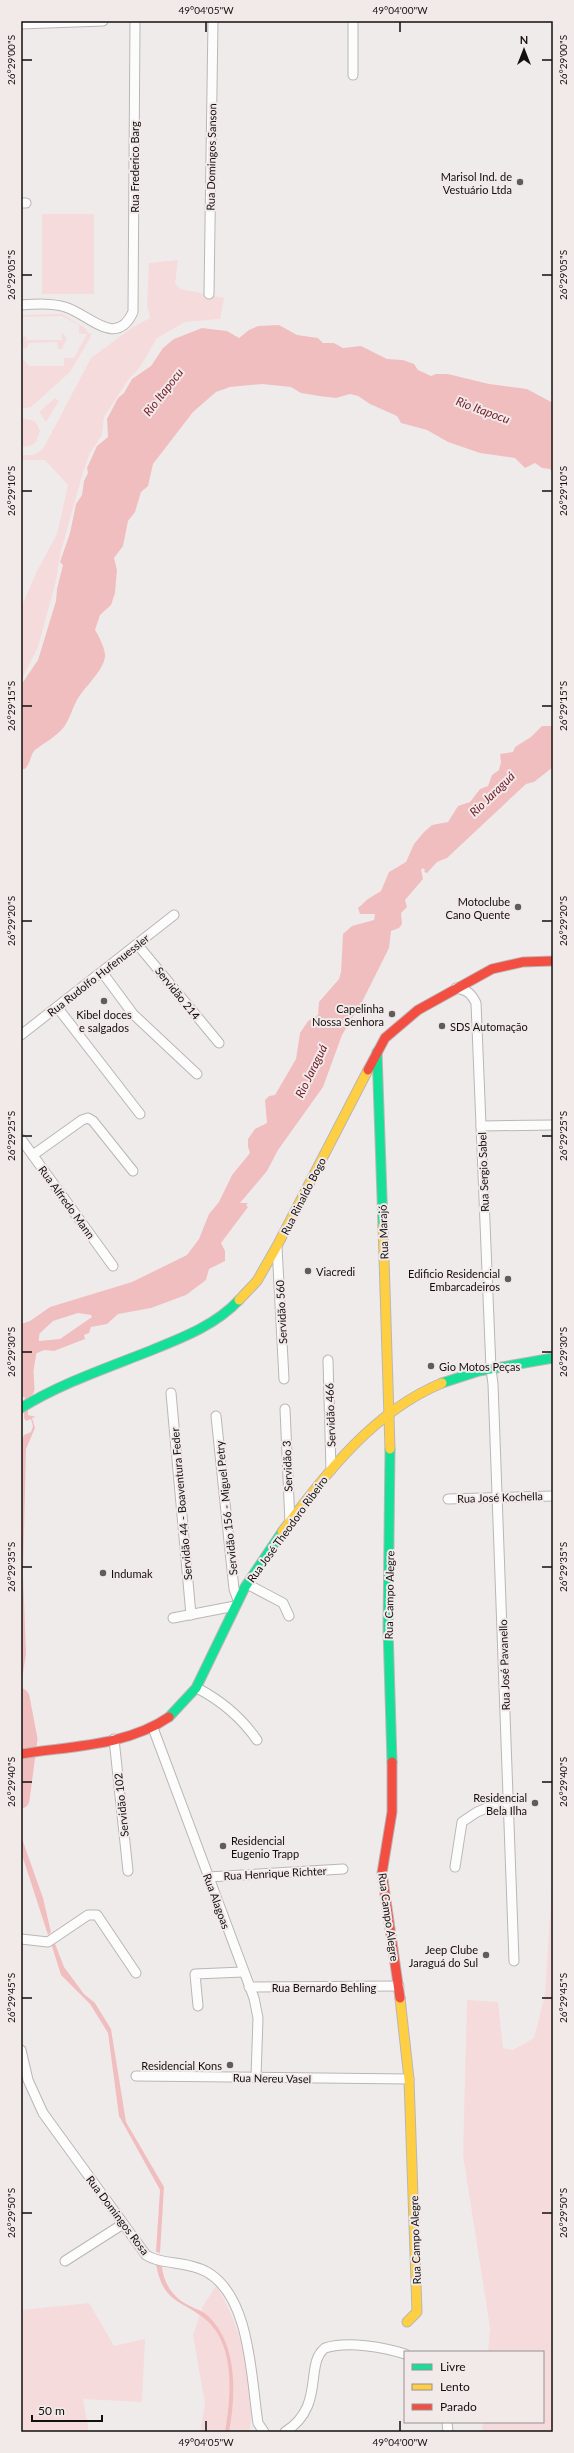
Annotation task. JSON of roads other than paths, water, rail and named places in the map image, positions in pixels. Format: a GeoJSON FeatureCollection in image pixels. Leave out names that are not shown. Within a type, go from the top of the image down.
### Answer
{"type":"FeatureCollection","features":[{"type":"Feature","properties":{"kind":"main road","name":"Rua Rinaldo Bogo"},"geometry":{"type":"LineString","coordinates":[[21,1408],[40,1396],[189,1335],[212,1322],[244,1297],[257,1281],[277,1246],[377,1052],[394,1029],[418,1010],[455,988],[505,965],[553,961]]}},
{"type":"Feature","properties":{"kind":"main road","name":"Rua Marajó"},"geometry":{"type":"LineString","coordinates":[[377,1052],[390,1412]]}},
{"type":"Feature","properties":{"kind":"main road","name":"Rua José Theodoro Ribeiro"},"geometry":{"type":"LineString","coordinates":[[21,1754],[134,1736],[153,1728],[173,1714],[197,1688],[247,1584],[290,1523],[331,1470],[352,1446],[390,1412],[420,1393],[455,1378],[491,1369],[553,1358]]}},
{"type":"Feature","properties":{"kind":"main road","name":"Rua Campo Alegre"},"geometry":{"type":"LineString","coordinates":[[390,1412],[388,1628],[393,1803],[392,1825],[382,1861],[382,1873],[399,1986],[409,2079],[417,2312],[407,2322]]}},
{"type":"Feature","properties":{"kind":"street"},"geometry":{"type":"LineString","coordinates":[[21,24],[102,21]]}},
{"type":"Feature","properties":{"kind":"street","name":"Rua Frederico Barg"},"geometry":{"type":"LineString","coordinates":[[21,304],[51,304],[67,307],[108,329],[123,326],[129,321],[133,312],[135,21]]}},
{"type":"Feature","properties":{"kind":"street","name":"Rua Domingos Sanson"},"geometry":{"type":"LineString","coordinates":[[209,294],[213,21]]}},
{"type":"Feature","properties":{"kind":"street"},"geometry":{"type":"LineString","coordinates":[[353,21],[353,74]]}},
{"type":"Feature","properties":{"kind":"street","name":"Rua Rudolfo Hufenuessler"},"geometry":{"type":"LineString","coordinates":[[23,1030],[57,1007],[174,915]]}},
{"type":"Feature","properties":{"kind":"street","name":"Servidão 214"},"geometry":{"type":"LineString","coordinates":[[138,944],[219,1043]]}},
{"type":"Feature","properties":{"kind":"street"},"geometry":{"type":"LineString","coordinates":[[102,972],[133,1014],[197,1074]]}},
{"type":"Feature","properties":{"kind":"street","name":"Rua Sergio Sabel"},"geometry":{"type":"LineString","coordinates":[[455,988],[465,989],[472,994],[476,1003],[491,1369]]}},
{"type":"Feature","properties":{"kind":"street"},"geometry":{"type":"LineString","coordinates":[[57,1007],[140,1114]]}},
{"type":"Feature","properties":{"kind":"street"},"geometry":{"type":"LineString","coordinates":[[33,1155],[82,1120],[88,1118],[93,1121],[133,1172]]}},
{"type":"Feature","properties":{"kind":"street"},"geometry":{"type":"LineString","coordinates":[[481,1126],[553,1125]]}},
{"type":"Feature","properties":{"kind":"street","name":"Rua Alfredo Mann"},"geometry":{"type":"LineString","coordinates":[[21,1139],[113,1266]]}},
{"type":"Feature","properties":{"kind":"street","name":"Servidão 560"},"geometry":{"type":"LineString","coordinates":[[277,1246],[284,1379]]}},
{"type":"Feature","properties":{"kind":"street","name":"Servidão 466"},"geometry":{"type":"LineString","coordinates":[[328,1360],[331,1470]]}},
{"type":"Feature","properties":{"kind":"street","name":"Rua José Pavanello"},"geometry":{"type":"LineString","coordinates":[[491,1369],[498,1497],[514,1961]]}},
{"type":"Feature","properties":{"kind":"street","name":"Servidão 44 - Boaventura Feder"},"geometry":{"type":"LineString","coordinates":[[171,1392],[192,1615]]}},
{"type":"Feature","properties":{"kind":"street","name":"Servidão 3"},"geometry":{"type":"LineString","coordinates":[[285,1409],[290,1523]]}},
{"type":"Feature","properties":{"kind":"street","name":"Servidão 156 - Miguel Petry"},"geometry":{"type":"LineString","coordinates":[[216,1416],[234,1589],[237,1603]]}},
{"type":"Feature","properties":{"kind":"street","name":"Rua José Kochella"},"geometry":{"type":"LineString","coordinates":[[448,1499],[553,1496]]}},
{"type":"Feature","properties":{"kind":"street"},"geometry":{"type":"LineString","coordinates":[[247,1584],[282,1603],[289,1616]]}},
{"type":"Feature","properties":{"kind":"street"},"geometry":{"type":"LineString","coordinates":[[173,1618],[192,1615],[237,1603]]}},
{"type":"Feature","properties":{"kind":"street"},"geometry":{"type":"LineString","coordinates":[[197,1688],[219,1700],[246,1725],[257,1740]]}},
{"type":"Feature","properties":{"kind":"street","name":"Rua Alagoas"},"geometry":{"type":"LineString","coordinates":[[153,1728],[243,1972],[250,1987],[258,2018],[256,2078]]}},
{"type":"Feature","properties":{"kind":"street","name":"Servidão 102"},"geometry":{"type":"LineString","coordinates":[[114,1739],[128,1871]]}},
{"type":"Feature","properties":{"kind":"street"},"geometry":{"type":"LineString","coordinates":[[455,1867],[462,1822],[476,1812],[509,1799]]}},
{"type":"Feature","properties":{"kind":"street","name":"Rua Henrique Richter"},"geometry":{"type":"LineString","coordinates":[[208,1877],[343,1869]]}},
{"type":"Feature","properties":{"kind":"street"},"geometry":{"type":"LineString","coordinates":[[21,1939],[48,1942],[88,1915],[97,1915],[136,1973]]}},
{"type":"Feature","properties":{"kind":"street"},"geometry":{"type":"LineString","coordinates":[[198,2006],[195,1974],[243,1972]]}},
{"type":"Feature","properties":{"kind":"street","name":"Rua Bernardo Behling"},"geometry":{"type":"LineString","coordinates":[[250,1987],[399,1986]]}},
{"type":"Feature","properties":{"kind":"street","name":"Rua Domingos Rosa"},"geometry":{"type":"LineString","coordinates":[[21,2050],[24,2082],[43,2113],[123,2224],[149,2257],[195,2265],[209,2272],[228,2293],[244,2328],[261,2431]]}},
{"type":"Feature","properties":{"kind":"street","name":"Rua Nereu Vasel"},"geometry":{"type":"LineString","coordinates":[[136,2076],[409,2079]]}},
{"type":"Feature","properties":{"kind":"street"},"geometry":{"type":"LineString","coordinates":[[65,2261],[123,2224]]}},
{"type":"Feature","properties":{"kind":"street"},"geometry":{"type":"LineString","coordinates":[[285,2432],[299,2421],[305,2413],[311,2396],[318,2359],[325,2348],[353,2346],[378,2348],[404,2354]]}},
{"type":"Feature","properties":{"kind":"water","name":"Rio Itapocu"},"geometry":{"type":"Polygon","coordinates":[[[279,325],[297,335],[318,338],[323,343],[334,343],[343,348],[361,346],[387,359],[403,360],[414,364],[418,370],[431,376],[436,374],[448,374],[489,384],[527,389],[553,403],[553,474],[550,469],[542,468],[535,463],[525,468],[515,458],[480,453],[448,442],[427,430],[401,423],[397,416],[370,404],[358,396],[350,394],[336,398],[301,393],[291,387],[262,384],[230,387],[216,392],[193,412],[153,464],[148,486],[141,492],[135,512],[128,521],[123,546],[114,558],[117,570],[115,593],[111,605],[100,615],[95,630],[102,642],[105,654],[100,669],[79,697],[61,731],[35,750],[27,767],[25,769],[21,769],[21,685],[38,660],[56,601],[57,589],[63,565],[60,562],[70,533],[76,504],[82,495],[84,481],[88,473],[87,468],[97,446],[108,437],[107,419],[118,398],[124,393],[132,379],[151,366],[163,348],[174,339],[202,328],[227,331],[239,338],[249,330],[258,326],[279,325]]]}},
{"type":"Feature","properties":{"kind":"water","name":"Rio Jaraguá"},"geometry":{"type":"Polygon","coordinates":[[[542,726],[553,726],[553,767],[534,782],[526,784],[447,858],[437,862],[427,873],[424,872],[425,870],[423,868],[421,870],[423,879],[405,900],[407,907],[401,913],[402,924],[399,928],[391,931],[389,948],[362,1002],[342,1035],[323,1087],[278,1150],[267,1171],[240,1203],[248,1203],[246,1205],[248,1207],[221,1243],[225,1251],[225,1261],[209,1269],[206,1280],[186,1295],[151,1308],[118,1314],[107,1324],[91,1327],[89,1333],[84,1335],[85,1339],[54,1351],[44,1350],[21,1360],[21,1324],[30,1321],[50,1307],[132,1282],[187,1255],[199,1239],[209,1214],[219,1202],[232,1175],[250,1153],[248,1139],[255,1129],[267,1123],[265,1100],[269,1096],[275,1095],[296,1059],[300,1033],[308,1021],[318,1015],[319,1002],[339,979],[341,972],[343,934],[352,926],[374,920],[375,914],[360,914],[358,908],[368,899],[381,891],[389,872],[406,862],[414,844],[424,832],[432,825],[448,822],[458,806],[470,802],[480,789],[488,786],[492,775],[499,770],[501,762],[500,754],[513,752],[515,747],[531,737],[542,726]],[[78,1313],[53,1321],[38,1335],[39,1341],[60,1339],[92,1317],[91,1315],[78,1313]]]}},
{"type":"Feature","properties":{"kind":"water"},"geometry":{"type":"Polygon","coordinates":[[[29,1388],[28,1415],[36,1417],[32,1418],[35,1428],[26,1449],[23,1573],[26,1654],[21,1685],[22,1440],[24,1435],[31,1432],[33,1426],[31,1419],[26,1421],[24,1418],[25,1390],[29,1388]]]}},
{"type":"Feature","properties":{"kind":"water"},"geometry":{"type":"Polygon","coordinates":[[[21,1685],[31,1742],[26,1743],[21,1714],[21,1685]]]}},
{"type":"Feature","properties":{"kind":"water"},"geometry":{"type":"Polygon","coordinates":[[[30,1763],[21,1816],[24,1764],[30,1763]]]}},
{"type":"Feature","properties":{"kind":"water"},"geometry":{"type":"Polygon","coordinates":[[[21,1836],[43,1898],[51,1932],[48,1935],[23,1858],[21,1836]]]}},
{"type":"Feature","properties":{"kind":"water"},"geometry":{"type":"Polygon","coordinates":[[[54,1941],[64,1967],[84,1994],[95,2003],[111,2029],[126,2122],[164,2187],[160,2253],[156,2252],[160,2190],[119,2116],[108,2033],[90,2004],[61,1975],[51,1943],[54,1941]]]}},
{"type":"Feature","properties":{"kind":"water"},"geometry":{"type":"Polygon","coordinates":[[[156,2264],[162,2266],[167,2284],[174,2295],[184,2303],[202,2311],[208,2316],[218,2328],[225,2341],[230,2355],[233,2386],[233,2402],[229,2432],[225,2432],[229,2403],[229,2372],[227,2357],[222,2342],[215,2330],[205,2319],[174,2299],[168,2293],[159,2277],[156,2264]]]}},
{"type":"Feature","properties":{"kind":"waterway"},"geometry":{"type":"LineString","coordinates":[[26,1389],[25,1370],[31,1334]]}},
{"type":"Feature","properties":{"kind":"waterway"},"geometry":{"type":"LineString","coordinates":[[21,1697],[29,1739],[21,1800]]}},
{"type":"Feature","properties":{"kind":"place","name":"Marisol Ind. de Vestuário Ltda"},"geometry":{"type":"Point","coordinates":[520,182]}},
{"type":"Feature","properties":{"kind":"place","name":"Motoclube Cano Quente"},"geometry":{"type":"Point","coordinates":[518,907]}},
{"type":"Feature","properties":{"kind":"place","name":"Kibel doces e salgados"},"geometry":{"type":"Point","coordinates":[104,1001]}},
{"type":"Feature","properties":{"kind":"place","name":"Capelinha Nossa Senhora"},"geometry":{"type":"Point","coordinates":[392,1014]}},
{"type":"Feature","properties":{"kind":"place","name":"SDS Automação"},"geometry":{"type":"Point","coordinates":[442,1026]}},
{"type":"Feature","properties":{"kind":"place","name":"Viacredi"},"geometry":{"type":"Point","coordinates":[308,1271]}},
{"type":"Feature","properties":{"kind":"place","name":"Edificio Residencial Embarcadeiros"},"geometry":{"type":"Point","coordinates":[508,1279]}},
{"type":"Feature","properties":{"kind":"place","name":"Gio Motos Peças"},"geometry":{"type":"Point","coordinates":[431,1366]}},
{"type":"Feature","properties":{"kind":"place","name":"Indumak"},"geometry":{"type":"Point","coordinates":[103,1573]}},
{"type":"Feature","properties":{"kind":"place","name":"Residencial Bela Ilha"},"geometry":{"type":"Point","coordinates":[535,1803]}},
{"type":"Feature","properties":{"kind":"place","name":"Residencial Eugenio Trapp"},"geometry":{"type":"Point","coordinates":[223,1846]}},
{"type":"Feature","properties":{"kind":"place","name":"Jeep Clube Jaraguá do Sul"},"geometry":{"type":"Point","coordinates":[486,1955]}},
{"type":"Feature","properties":{"kind":"place","name":"Residencial Kons"},"geometry":{"type":"Point","coordinates":[230,2065]}}]}
